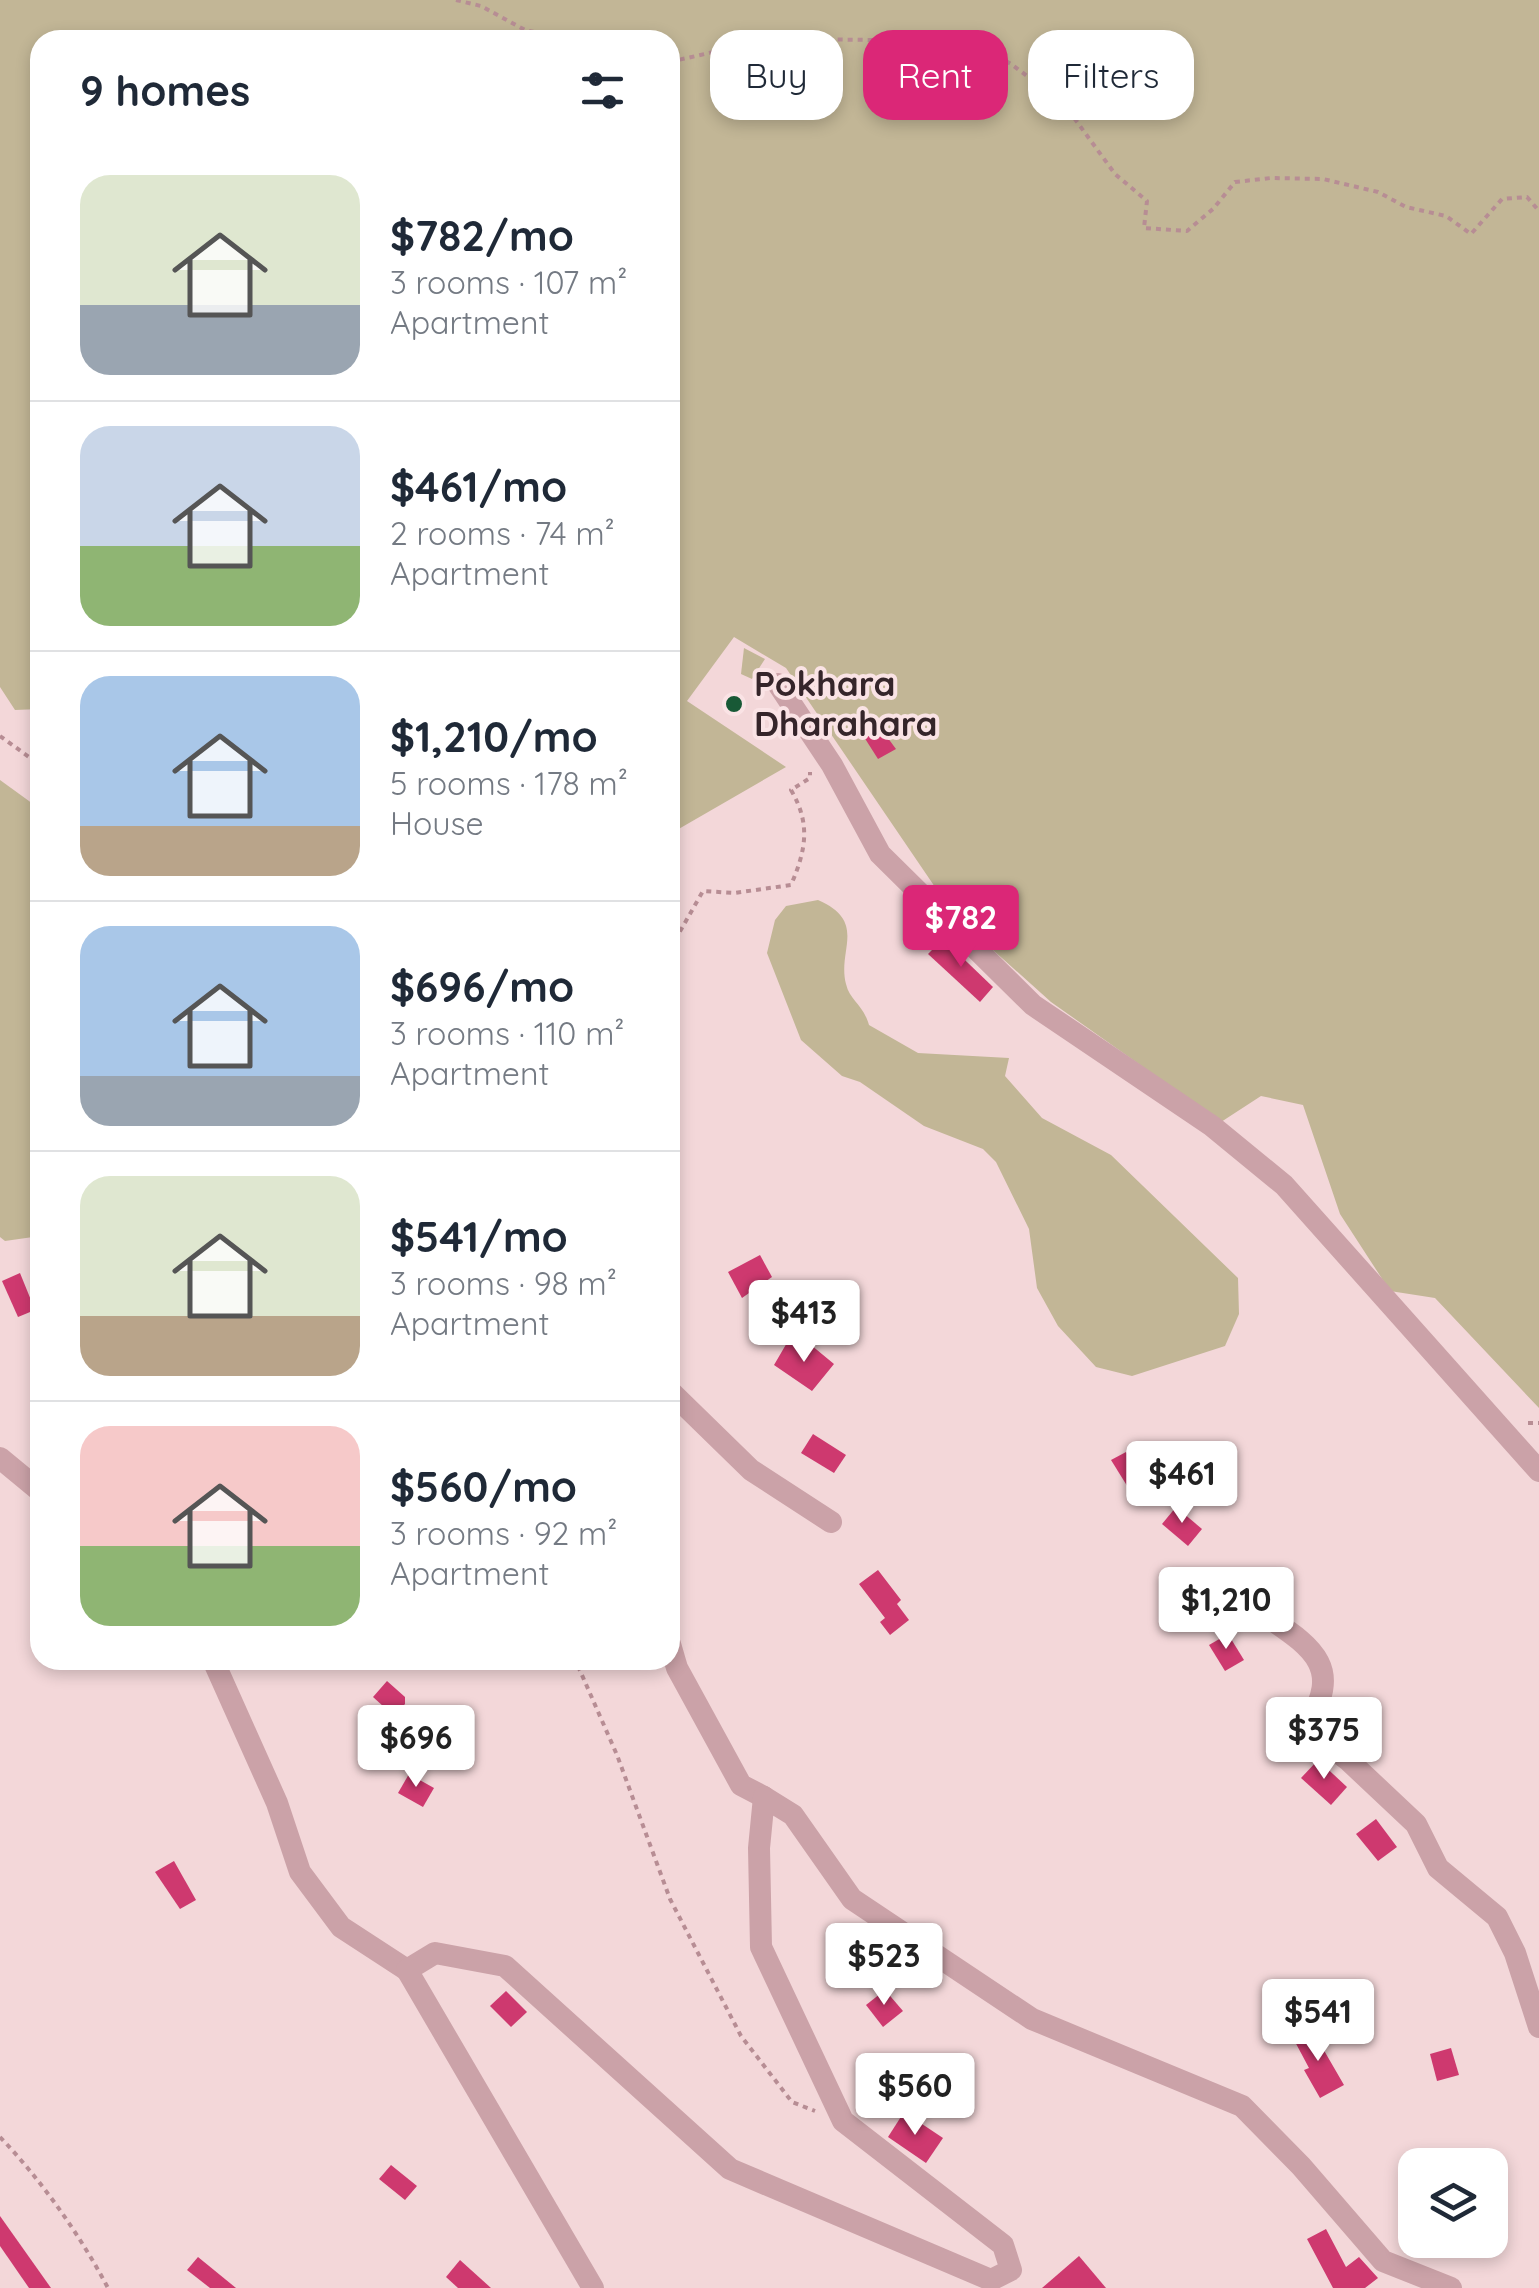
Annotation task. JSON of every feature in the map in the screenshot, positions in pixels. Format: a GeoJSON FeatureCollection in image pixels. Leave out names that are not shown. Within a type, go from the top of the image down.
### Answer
{"type":"FeatureCollection","features":[{"type":"Feature","properties":{"kind":"street"},"geometry":{"type":"LineString","coordinates":[[778,684],[880,854],[1033,1005],[1212,1126],[1284,1185],[1539,1471]]}},
{"type":"Feature","properties":{"kind":"street"},"geometry":{"type":"LineString","coordinates":[[680,1400],[752,1470],[830,1522]]}},
{"type":"Feature","properties":{"kind":"street"},"geometry":{"type":"LineString","coordinates":[[0,1458],[30,1483]]}},
{"type":"Feature","properties":{"kind":"street"},"geometry":{"type":"LineString","coordinates":[[1228,1585],[1296,1634],[1316,1656],[1324,1678],[1324,1693],[1309,1721],[1313,1733],[1416,1824],[1438,1868],[1497,1917],[1515,1953],[1539,2026]]}},
{"type":"Feature","properties":{"kind":"street"},"geometry":{"type":"LineString","coordinates":[[217,1670],[277,1804],[300,1872],[341,1927],[408,1970],[593,2288]]}},
{"type":"Feature","properties":{"kind":"street"},"geometry":{"type":"LineString","coordinates":[[678,1670],[741,1785],[793,1815],[852,1899],[1032,2019],[1242,2106],[1383,2261],[1452,2288]]}},
{"type":"Feature","properties":{"kind":"street"},"geometry":{"type":"LineString","coordinates":[[408,1970],[435,1953],[505,1966],[730,2170],[990,2280],[1011,2270],[1003,2245],[844,2121],[760,1947],[758,1848],[764,1797]]}},
{"type":"Feature","properties":{"kind":"path"},"geometry":{"type":"LineString","coordinates":[[456,0],[481,6],[524,30]]}},
{"type":"Feature","properties":{"kind":"path"},"geometry":{"type":"LineString","coordinates":[[680,60],[754,42],[791,39],[878,40],[922,54],[963,37],[1011,64],[1064,104],[1115,174],[1147,201],[1144,228],[1187,231],[1236,182],[1271,178],[1323,179],[1378,192],[1406,207],[1446,216],[1471,234],[1502,200],[1527,197],[1539,211]]}},
{"type":"Feature","properties":{"kind":"path"},"geometry":{"type":"LineString","coordinates":[[0,736],[30,758]]}},
{"type":"Feature","properties":{"kind":"path"},"geometry":{"type":"LineString","coordinates":[[680,931],[704,891],[734,893],[792,885],[804,854],[807,831],[790,790],[810,778],[818,745]]}},
{"type":"Feature","properties":{"kind":"path"},"geometry":{"type":"LineString","coordinates":[[580,1670],[618,1755],[670,1899],[741,2036],[792,2102],[844,2121]]}},
{"type":"Feature","properties":{"kind":"path"},"geometry":{"type":"LineString","coordinates":[[0,2137],[66,2222],[108,2288]]}},
{"type":"Feature","properties":{"kind":"shaded area"},"geometry":{"type":"Polygon","coordinates":[[[0,0],[1539,0],[1539,1408],[1435,1298],[1390,1291],[1340,1214],[1303,1105],[1261,1096],[1221,1122],[1051,1002],[954,915],[786,668],[734,637],[687,701],[786,767],[680,828],[680,30],[30,30],[30,709],[15,710],[0,687],[0,0]]]}},
{"type":"Feature","properties":{"kind":"shaded area"},"geometry":{"type":"Polygon","coordinates":[[[744,648],[765,659],[752,679],[741,674],[744,648]]]}},
{"type":"Feature","properties":{"kind":"shaded area"},"geometry":{"type":"Polygon","coordinates":[[[0,780],[30,802],[30,1237],[5,1241],[0,1237],[0,780]]]}},
{"type":"Feature","properties":{"kind":"shaded area"},"geometry":{"type":"Polygon","coordinates":[[[818,900],[833,909],[846,927],[846,984],[869,1025],[918,1053],[1009,1058],[1005,1076],[1042,1118],[1111,1155],[1238,1278],[1239,1314],[1225,1346],[1132,1376],[1096,1367],[1058,1326],[1037,1288],[1029,1229],[996,1162],[983,1149],[924,1126],[860,1082],[842,1076],[801,1040],[767,953],[775,920],[786,906],[818,900]]]}},
{"type":"Feature","properties":{"kind":"building"},"geometry":{"type":"Polygon","coordinates":[[[870,714],[896,749],[878,759],[857,726],[870,714]]]}},
{"type":"Feature","properties":{"kind":"building"},"geometry":{"type":"Polygon","coordinates":[[[943,939],[993,987],[980,1002],[928,954],[943,939]]]}},
{"type":"Feature","properties":{"kind":"building"},"geometry":{"type":"Polygon","coordinates":[[[760,1255],[772,1277],[742,1298],[728,1272],[760,1255]]]}},
{"type":"Feature","properties":{"kind":"building"},"geometry":{"type":"Polygon","coordinates":[[[20,1273],[30,1298],[30,1312],[18,1317],[2,1281],[20,1273]]]}},
{"type":"Feature","properties":{"kind":"building"},"geometry":{"type":"Polygon","coordinates":[[[788,1341],[805,1351],[811,1345],[834,1364],[812,1391],[774,1365],[788,1341]]]}},
{"type":"Feature","properties":{"kind":"building"},"geometry":{"type":"Polygon","coordinates":[[[813,1434],[846,1455],[834,1473],[801,1453],[813,1434]]]}},
{"type":"Feature","properties":{"kind":"building"},"geometry":{"type":"Polygon","coordinates":[[[1126,1452],[1149,1488],[1134,1497],[1111,1460],[1126,1452]]]}},
{"type":"Feature","properties":{"kind":"building"},"geometry":{"type":"Polygon","coordinates":[[[1176,1507],[1202,1529],[1188,1546],[1162,1524],[1176,1507]]]}},
{"type":"Feature","properties":{"kind":"building"},"geometry":{"type":"Polygon","coordinates":[[[878,1570],[901,1600],[897,1604],[909,1620],[890,1635],[880,1622],[885,1618],[859,1584],[878,1570]]]}},
{"type":"Feature","properties":{"kind":"building"},"geometry":{"type":"Polygon","coordinates":[[[1228,1634],[1244,1660],[1225,1671],[1209,1645],[1228,1634]]]}},
{"type":"Feature","properties":{"kind":"building"},"geometry":{"type":"Polygon","coordinates":[[[387,1681],[405,1697],[405,1704],[394,1716],[373,1697],[387,1681]]]}},
{"type":"Feature","properties":{"kind":"building"},"geometry":{"type":"Polygon","coordinates":[[[1318,1760],[1347,1787],[1331,1805],[1301,1778],[1318,1760]]]}},
{"type":"Feature","properties":{"kind":"building"},"geometry":{"type":"Polygon","coordinates":[[[409,1774],[434,1788],[423,1807],[398,1793],[409,1774]]]}},
{"type":"Feature","properties":{"kind":"building"},"geometry":{"type":"Polygon","coordinates":[[[1376,1819],[1397,1847],[1378,1861],[1356,1834],[1376,1819]]]}},
{"type":"Feature","properties":{"kind":"building"},"geometry":{"type":"Polygon","coordinates":[[[174,1861],[196,1900],[180,1909],[155,1872],[174,1861]]]}},
{"type":"Feature","properties":{"kind":"building"},"geometry":{"type":"Polygon","coordinates":[[[885,1990],[903,2011],[883,2027],[866,2005],[885,1990]]]}},
{"type":"Feature","properties":{"kind":"building"},"geometry":{"type":"Polygon","coordinates":[[[506,1991],[527,2012],[511,2027],[490,2006],[506,1991]]]}},
{"type":"Feature","properties":{"kind":"building"},"geometry":{"type":"Polygon","coordinates":[[[1311,2028],[1344,2085],[1320,2098],[1304,2070],[1309,2068],[1293,2038],[1311,2028]]]}},
{"type":"Feature","properties":{"kind":"building"},"geometry":{"type":"Polygon","coordinates":[[[1451,2048],[1459,2075],[1437,2081],[1430,2054],[1451,2048]]]}},
{"type":"Feature","properties":{"kind":"building"},"geometry":{"type":"Polygon","coordinates":[[[904,2112],[943,2138],[926,2163],[888,2137],[904,2112]]]}},
{"type":"Feature","properties":{"kind":"building"},"geometry":{"type":"Polygon","coordinates":[[[391,2165],[417,2186],[405,2200],[379,2179],[391,2165]]]}},
{"type":"Feature","properties":{"kind":"building"},"geometry":{"type":"Polygon","coordinates":[[[0,2216],[51,2288],[29,2288],[0,2246],[0,2216]]]}},
{"type":"Feature","properties":{"kind":"building"},"geometry":{"type":"Polygon","coordinates":[[[1326,2229],[1346,2267],[1359,2257],[1378,2278],[1365,2288],[1333,2288],[1307,2239],[1326,2229]]]}},
{"type":"Feature","properties":{"kind":"building"},"geometry":{"type":"Polygon","coordinates":[[[1079,2256],[1106,2288],[1042,2288],[1079,2256]]]}},
{"type":"Feature","properties":{"kind":"building"},"geometry":{"type":"Polygon","coordinates":[[[198,2257],[236,2288],[210,2288],[187,2270],[198,2257]]]}},
{"type":"Feature","properties":{"kind":"building"},"geometry":{"type":"Polygon","coordinates":[[[460,2260],[491,2288],[458,2288],[446,2277],[460,2260]]]}},
{"type":"Feature","properties":{"kind":"place","name":"Pokhara Dharahara"},"geometry":{"type":"Point","coordinates":[734,704]}}]}
